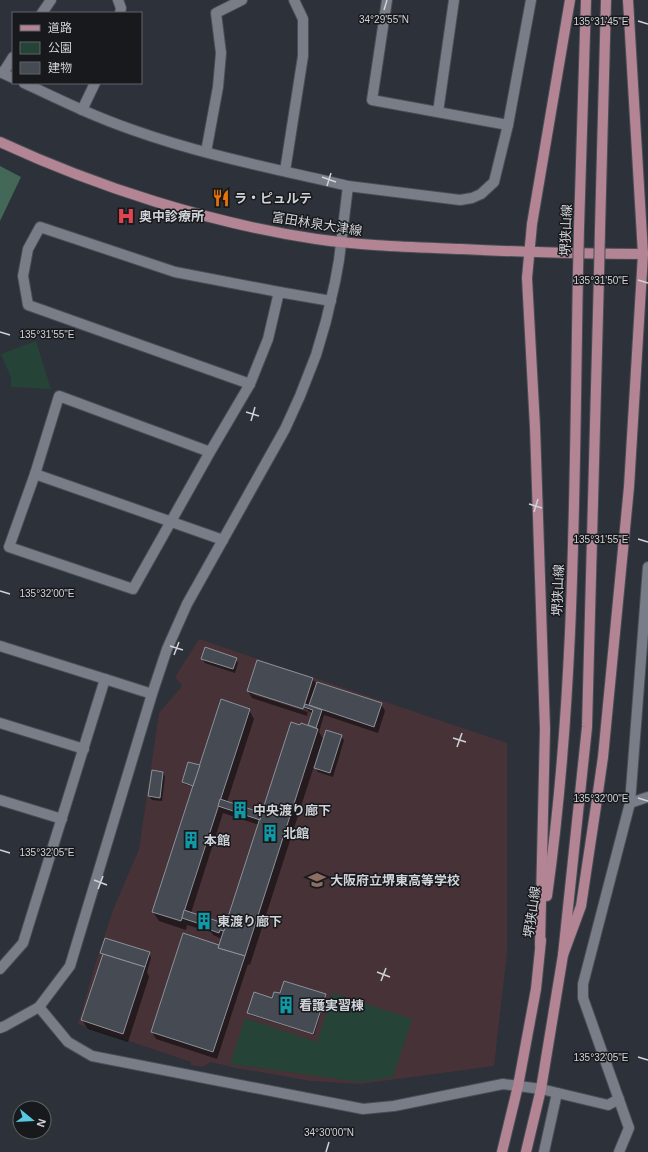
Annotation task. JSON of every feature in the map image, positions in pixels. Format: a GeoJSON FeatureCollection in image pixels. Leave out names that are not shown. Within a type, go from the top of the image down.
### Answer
{"type":"FeatureCollection","features":[{"type":"Feature","properties":{"kind":"main road"},"geometry":{"type":"LineString","coordinates":[[540,946],[545,729],[536,427],[526,278],[532,224],[570,0]]}},
{"type":"Feature","properties":{"kind":"main road","name":"堺狭山線"},"geometry":{"type":"LineString","coordinates":[[502,1152],[518,1086],[536,989],[540,946],[554,850],[568,690],[586,0]]}},
{"type":"Feature","properties":{"kind":"main road"},"geometry":{"type":"LineString","coordinates":[[526,1152],[541,1089],[564,955],[587,727],[606,0]]}},
{"type":"Feature","properties":{"kind":"main road"},"geometry":{"type":"LineString","coordinates":[[564,955],[581,906],[603,757],[629,487],[646,254],[628,0]]}},
{"type":"Feature","properties":{"kind":"main road","name":"富田林泉大津線"},"geometry":{"type":"LineString","coordinates":[[0,142],[67,171],[118,189],[186,210],[246,225],[315,238],[370,245],[529,252],[646,254]]}},
{"type":"Feature","properties":{"kind":"street"},"geometry":{"type":"LineString","coordinates":[[43,12],[51,0]]}},
{"type":"Feature","properties":{"kind":"street"},"geometry":{"type":"LineString","coordinates":[[118,0],[121,8],[120,12]]}},
{"type":"Feature","properties":{"kind":"street"},"geometry":{"type":"LineString","coordinates":[[206,152],[218,87],[221,53],[216,13],[242,0]]}},
{"type":"Feature","properties":{"kind":"street"},"geometry":{"type":"LineString","coordinates":[[284,171],[303,56],[303,19],[294,0]]}},
{"type":"Feature","properties":{"kind":"street"},"geometry":{"type":"LineString","coordinates":[[386,0],[372,100],[508,125]]}},
{"type":"Feature","properties":{"kind":"street"},"geometry":{"type":"LineString","coordinates":[[438,112],[454,0]]}},
{"type":"Feature","properties":{"kind":"street"},"geometry":{"type":"LineString","coordinates":[[26,84],[82,110],[133,130],[206,152],[348,186],[460,200],[472,198],[481,194],[494,182],[508,125],[531,0]]}},
{"type":"Feature","properties":{"kind":"street"},"geometry":{"type":"LineString","coordinates":[[12,58],[1,72],[12,78]]}},
{"type":"Feature","properties":{"kind":"street"},"geometry":{"type":"LineString","coordinates":[[82,110],[95,84]]}},
{"type":"Feature","properties":{"kind":"street"},"geometry":{"type":"LineString","coordinates":[[0,1028],[39,1007],[70,966],[152,694],[177,626],[187,604],[222,540],[285,429],[316,355],[330,301],[342,242],[348,186]]}},
{"type":"Feature","properties":{"kind":"street"},"geometry":{"type":"LineString","coordinates":[[250,384],[28,306],[23,276],[28,248],[40,227],[175,272],[330,301]]}},
{"type":"Feature","properties":{"kind":"street"},"geometry":{"type":"LineString","coordinates":[[210,452],[59,396],[35,474],[9,547],[133,589],[250,384],[268,339],[279,292]]}},
{"type":"Feature","properties":{"kind":"street"},"geometry":{"type":"LineString","coordinates":[[35,474],[222,540]]}},
{"type":"Feature","properties":{"kind":"street"},"geometry":{"type":"LineString","coordinates":[[619,1152],[630,1128],[584,998],[583,984],[630,803],[645,642],[648,567]]}},
{"type":"Feature","properties":{"kind":"street"},"geometry":{"type":"LineString","coordinates":[[0,646],[152,694]]}},
{"type":"Feature","properties":{"kind":"street"},"geometry":{"type":"LineString","coordinates":[[0,969],[23,943],[105,679]]}},
{"type":"Feature","properties":{"kind":"street"},"geometry":{"type":"LineString","coordinates":[[0,723],[84,749]]}},
{"type":"Feature","properties":{"kind":"street"},"geometry":{"type":"LineString","coordinates":[[630,803],[648,797]]}},
{"type":"Feature","properties":{"kind":"street"},"geometry":{"type":"LineString","coordinates":[[0,800],[62,819]]}},
{"type":"Feature","properties":{"kind":"street"},"geometry":{"type":"LineString","coordinates":[[39,1007],[68,1042],[92,1056],[363,1109],[394,1106],[503,1084],[541,1089],[608,1105],[619,1099]]}},
{"type":"Feature","properties":{"kind":"street"},"geometry":{"type":"LineString","coordinates":[[544,1152],[557,1093]]}},
{"type":"Feature","properties":{"kind":"shaded area","name":"大阪府立堺東高等学校"},"geometry":{"type":"Polygon","coordinates":[[[199,639],[507,743],[507,953],[494,1066],[360,1084],[311,1081],[236,1068],[211,1062],[203,1067],[190,1065],[191,1062],[78,1024],[113,910],[139,849],[159,713],[182,686],[175,677],[199,639]]]}},
{"type":"Feature","properties":{"kind":"green space"},"geometry":{"type":"Polygon","coordinates":[[[0,166],[21,177],[0,221],[0,166]]]}},
{"type":"Feature","properties":{"kind":"green space"},"geometry":{"type":"Polygon","coordinates":[[[36,341],[51,389],[11,387],[11,378],[1,354],[36,341]]]}},
{"type":"Feature","properties":{"kind":"green space"},"geometry":{"type":"Polygon","coordinates":[[[333,993],[412,1019],[393,1077],[360,1082],[230,1064],[245,1018],[317,1042],[333,993]]]}},
{"type":"Feature","properties":{"kind":"building"},"geometry":{"type":"Polygon","coordinates":[[[205,647],[237,658],[233,669],[201,659],[205,647]]]}},
{"type":"Feature","properties":{"kind":"building"},"geometry":{"type":"Polygon","coordinates":[[[257,660],[313,678],[303,709],[247,691],[257,660]]]}},
{"type":"Feature","properties":{"kind":"building"},"geometry":{"type":"Polygon","coordinates":[[[317,682],[382,703],[374,727],[309,705],[317,682]]]}},
{"type":"Feature","properties":{"kind":"building","name":"本館"},"geometry":{"type":"Polygon","coordinates":[[[221,699],[250,709],[181,921],[152,912],[221,699]]]}},
{"type":"Feature","properties":{"kind":"building"},"geometry":{"type":"Polygon","coordinates":[[[305,704],[322,710],[316,728],[308,725],[313,710],[304,707],[305,704]]]}},
{"type":"Feature","properties":{"kind":"building","name":"北館"},"geometry":{"type":"Polygon","coordinates":[[[291,722],[300,725],[301,723],[318,729],[245,956],[218,948],[291,722]]]}},
{"type":"Feature","properties":{"kind":"building"},"geometry":{"type":"Polygon","coordinates":[[[326,730],[342,735],[330,773],[314,768],[326,730]]]}},
{"type":"Feature","properties":{"kind":"building"},"geometry":{"type":"Polygon","coordinates":[[[188,762],[200,765],[193,786],[182,782],[188,762]]]}},
{"type":"Feature","properties":{"kind":"building"},"geometry":{"type":"Polygon","coordinates":[[[152,770],[163,772],[160,798],[148,796],[152,770]]]}},
{"type":"Feature","properties":{"kind":"building","name":"中央渡り廊下"},"geometry":{"type":"Polygon","coordinates":[[[220,799],[262,813],[260,820],[218,806],[220,799]]]}},
{"type":"Feature","properties":{"kind":"building","name":"東渡り廊下"},"geometry":{"type":"Polygon","coordinates":[[[184,910],[226,924],[224,931],[220,930],[219,933],[208,929],[209,927],[182,918],[184,910]]]}},
{"type":"Feature","properties":{"kind":"building"},"geometry":{"type":"Polygon","coordinates":[[[183,933],[219,945],[218,948],[245,956],[213,1052],[151,1032],[183,933]]]}},
{"type":"Feature","properties":{"kind":"building"},"geometry":{"type":"Polygon","coordinates":[[[105,938],[150,952],[145,967],[100,953],[105,938]]]}},
{"type":"Feature","properties":{"kind":"building"},"geometry":{"type":"Polygon","coordinates":[[[103,954],[145,967],[123,1034],[81,1020],[103,954]]]}},
{"type":"Feature","properties":{"kind":"building","name":"看護実習棟"},"geometry":{"type":"Polygon","coordinates":[[[284,981],[326,994],[313,1034],[247,1013],[254,992],[272,998],[274,992],[280,993],[284,981]]]}},
{"type":"Feature","properties":{"kind":"place","name":"ラ・ピュルテ"},"geometry":{"type":"Point","coordinates":[221,198]}},
{"type":"Feature","properties":{"kind":"place","name":"奥中診療所"},"geometry":{"type":"Point","coordinates":[126,216]}},
{"type":"Feature","properties":{"kind":"place","name":"中央渡り廊下"},"geometry":{"type":"Point","coordinates":[240,810]}},
{"type":"Feature","properties":{"kind":"place","name":"北館"},"geometry":{"type":"Point","coordinates":[270,833]}},
{"type":"Feature","properties":{"kind":"place","name":"本館"},"geometry":{"type":"Point","coordinates":[191,840]}},
{"type":"Feature","properties":{"kind":"place","name":"大阪府立堺東高等学校"},"geometry":{"type":"Point","coordinates":[317,880]}},
{"type":"Feature","properties":{"kind":"place","name":"東渡り廊下"},"geometry":{"type":"Point","coordinates":[204,921]}},
{"type":"Feature","properties":{"kind":"place","name":"看護実習棟"},"geometry":{"type":"Point","coordinates":[286,1005]}}]}
